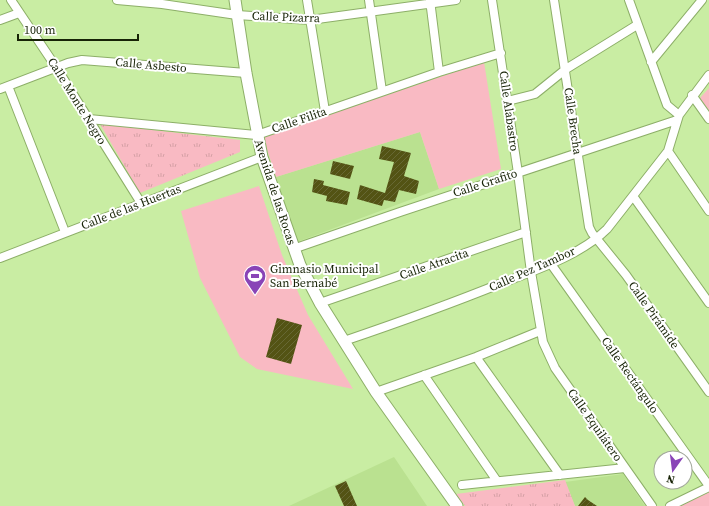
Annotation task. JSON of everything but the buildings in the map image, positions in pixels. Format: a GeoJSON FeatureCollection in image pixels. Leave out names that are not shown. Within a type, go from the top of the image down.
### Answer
{"type":"FeatureCollection","features":[{"type":"Feature","properties":{"kind":"street","name":"Calle Monte Negro"},"geometry":{"type":"LineString","coordinates":[[11,0],[56,67],[141,203]]}},
{"type":"Feature","properties":{"kind":"street","name":"Calle Pizarra"},"geometry":{"type":"LineString","coordinates":[[117,0],[162,2],[237,16],[310,20],[430,2],[456,0]]}},
{"type":"Feature","properties":{"kind":"street","name":"Avenida de las Rocas"},"geometry":{"type":"LineString","coordinates":[[235,0],[246,74],[262,157],[294,249],[320,303],[376,392],[457,506]]}},
{"type":"Feature","properties":{"kind":"street"},"geometry":{"type":"LineString","coordinates":[[307,0],[325,110]]}},
{"type":"Feature","properties":{"kind":"street"},"geometry":{"type":"LineString","coordinates":[[369,0],[382,91]]}},
{"type":"Feature","properties":{"kind":"street","name":"Calle Alabastro"},"geometry":{"type":"LineString","coordinates":[[492,0],[508,101],[531,272],[543,342]]}},
{"type":"Feature","properties":{"kind":"street","name":"Calle Brecha"},"geometry":{"type":"LineString","coordinates":[[554,0],[566,69],[577,153],[589,227],[597,239]]}},
{"type":"Feature","properties":{"kind":"street"},"geometry":{"type":"LineString","coordinates":[[629,0],[667,105],[678,117]]}},
{"type":"Feature","properties":{"kind":"street"},"geometry":{"type":"LineString","coordinates":[[651,62],[702,0]]}},
{"type":"Feature","properties":{"kind":"street"},"geometry":{"type":"LineString","coordinates":[[430,2],[440,72]]}},
{"type":"Feature","properties":{"kind":"street"},"geometry":{"type":"LineString","coordinates":[[0,20],[19,13]]}},
{"type":"Feature","properties":{"kind":"street"},"geometry":{"type":"LineString","coordinates":[[508,101],[535,94],[566,69],[637,24]]}},
{"type":"Feature","properties":{"kind":"street","name":"Calle Filita"},"geometry":{"type":"LineString","coordinates":[[89,119],[257,135],[325,110],[501,53]]}},
{"type":"Feature","properties":{"kind":"street","name":"Calle Asbesto"},"geometry":{"type":"LineString","coordinates":[[4,87],[56,67],[82,60],[246,74]]}},
{"type":"Feature","properties":{"kind":"street","name":"Calle Pez Tambor"},"geometry":{"type":"LineString","coordinates":[[344,341],[443,306],[551,264],[597,239],[607,229],[668,151],[678,117],[692,95],[709,75]]}},
{"type":"Feature","properties":{"kind":"street"},"geometry":{"type":"LineString","coordinates":[[4,87],[65,232]]}},
{"type":"Feature","properties":{"kind":"street"},"geometry":{"type":"LineString","coordinates":[[692,95],[709,119]]}},
{"type":"Feature","properties":{"kind":"street","name":"Calle Grafito"},"geometry":{"type":"LineString","coordinates":[[294,249],[577,153],[678,117]]}},
{"type":"Feature","properties":{"kind":"street"},"geometry":{"type":"LineString","coordinates":[[668,151],[709,211]]}},
{"type":"Feature","properties":{"kind":"street","name":"Calle de las Huertas"},"geometry":{"type":"LineString","coordinates":[[0,258],[262,157]]}},
{"type":"Feature","properties":{"kind":"street"},"geometry":{"type":"LineString","coordinates":[[633,196],[709,303]]}},
{"type":"Feature","properties":{"kind":"street","name":"Calle Atracita"},"geometry":{"type":"LineString","coordinates":[[320,303],[526,232]]}},
{"type":"Feature","properties":{"kind":"street","name":"Calle Pirámide"},"geometry":{"type":"LineString","coordinates":[[597,239],[626,275],[709,392]]}},
{"type":"Feature","properties":{"kind":"street","name":"Calle Rectángulo"},"geometry":{"type":"LineString","coordinates":[[551,264],[709,487]]}},
{"type":"Feature","properties":{"kind":"street"},"geometry":{"type":"LineString","coordinates":[[376,392],[476,357],[540,331]]}},
{"type":"Feature","properties":{"kind":"street","name":"Calle Equilátero"},"geometry":{"type":"LineString","coordinates":[[543,342],[555,368],[652,506]]}},
{"type":"Feature","properties":{"kind":"street"},"geometry":{"type":"LineString","coordinates":[[476,357],[560,475]]}},
{"type":"Feature","properties":{"kind":"street"},"geometry":{"type":"LineString","coordinates":[[424,375],[497,481]]}},
{"type":"Feature","properties":{"kind":"street"},"geometry":{"type":"LineString","coordinates":[[462,485],[625,468]]}},
{"type":"Feature","properties":{"kind":"street"},"geometry":{"type":"LineString","coordinates":[[670,506],[709,487]]}},
{"type":"Feature","properties":{"kind":"shaded area"},"geometry":{"type":"Polygon","coordinates":[[[420,132],[439,189],[297,242],[276,177],[420,132]]]}},
{"type":"Feature","properties":{"kind":"shaded area"},"geometry":{"type":"Polygon","coordinates":[[[394,457],[427,506],[289,506],[394,457]]]}},
{"type":"Feature","properties":{"kind":"shaded area"},"geometry":{"type":"Polygon","coordinates":[[[623,474],[645,506],[575,506],[565,482],[623,474]]]}},
{"type":"Feature","properties":{"kind":"green space"},"geometry":{"type":"Polygon","coordinates":[[[484,62],[501,169],[439,189],[420,132],[276,177],[263,137],[484,62]]]}},
{"type":"Feature","properties":{"kind":"green space"},"geometry":{"type":"Polygon","coordinates":[[[709,88],[709,111],[700,98],[709,88]]]}},
{"type":"Feature","properties":{"kind":"green space"},"geometry":{"type":"Polygon","coordinates":[[[100,124],[240,140],[240,152],[140,193],[100,124]]]}},
{"type":"Feature","properties":{"kind":"green space","name":"Gimnasio Municipal San Bernabé"},"geometry":{"type":"Polygon","coordinates":[[[259,186],[282,255],[308,315],[353,389],[257,369],[240,357],[200,278],[181,211],[259,186]]]}},
{"type":"Feature","properties":{"kind":"green space"},"geometry":{"type":"Polygon","coordinates":[[[565,480],[575,506],[465,506],[456,494],[565,480]]]}},
{"type":"Feature","properties":{"kind":"green space"},"geometry":{"type":"Polygon","coordinates":[[[709,492],[709,506],[680,506],[709,492]]]}},
{"type":"Feature","properties":{"kind":"place","name":"Gimnasio Municipal San Bernabé"},"geometry":{"type":"Point","coordinates":[255,296]}}]}
